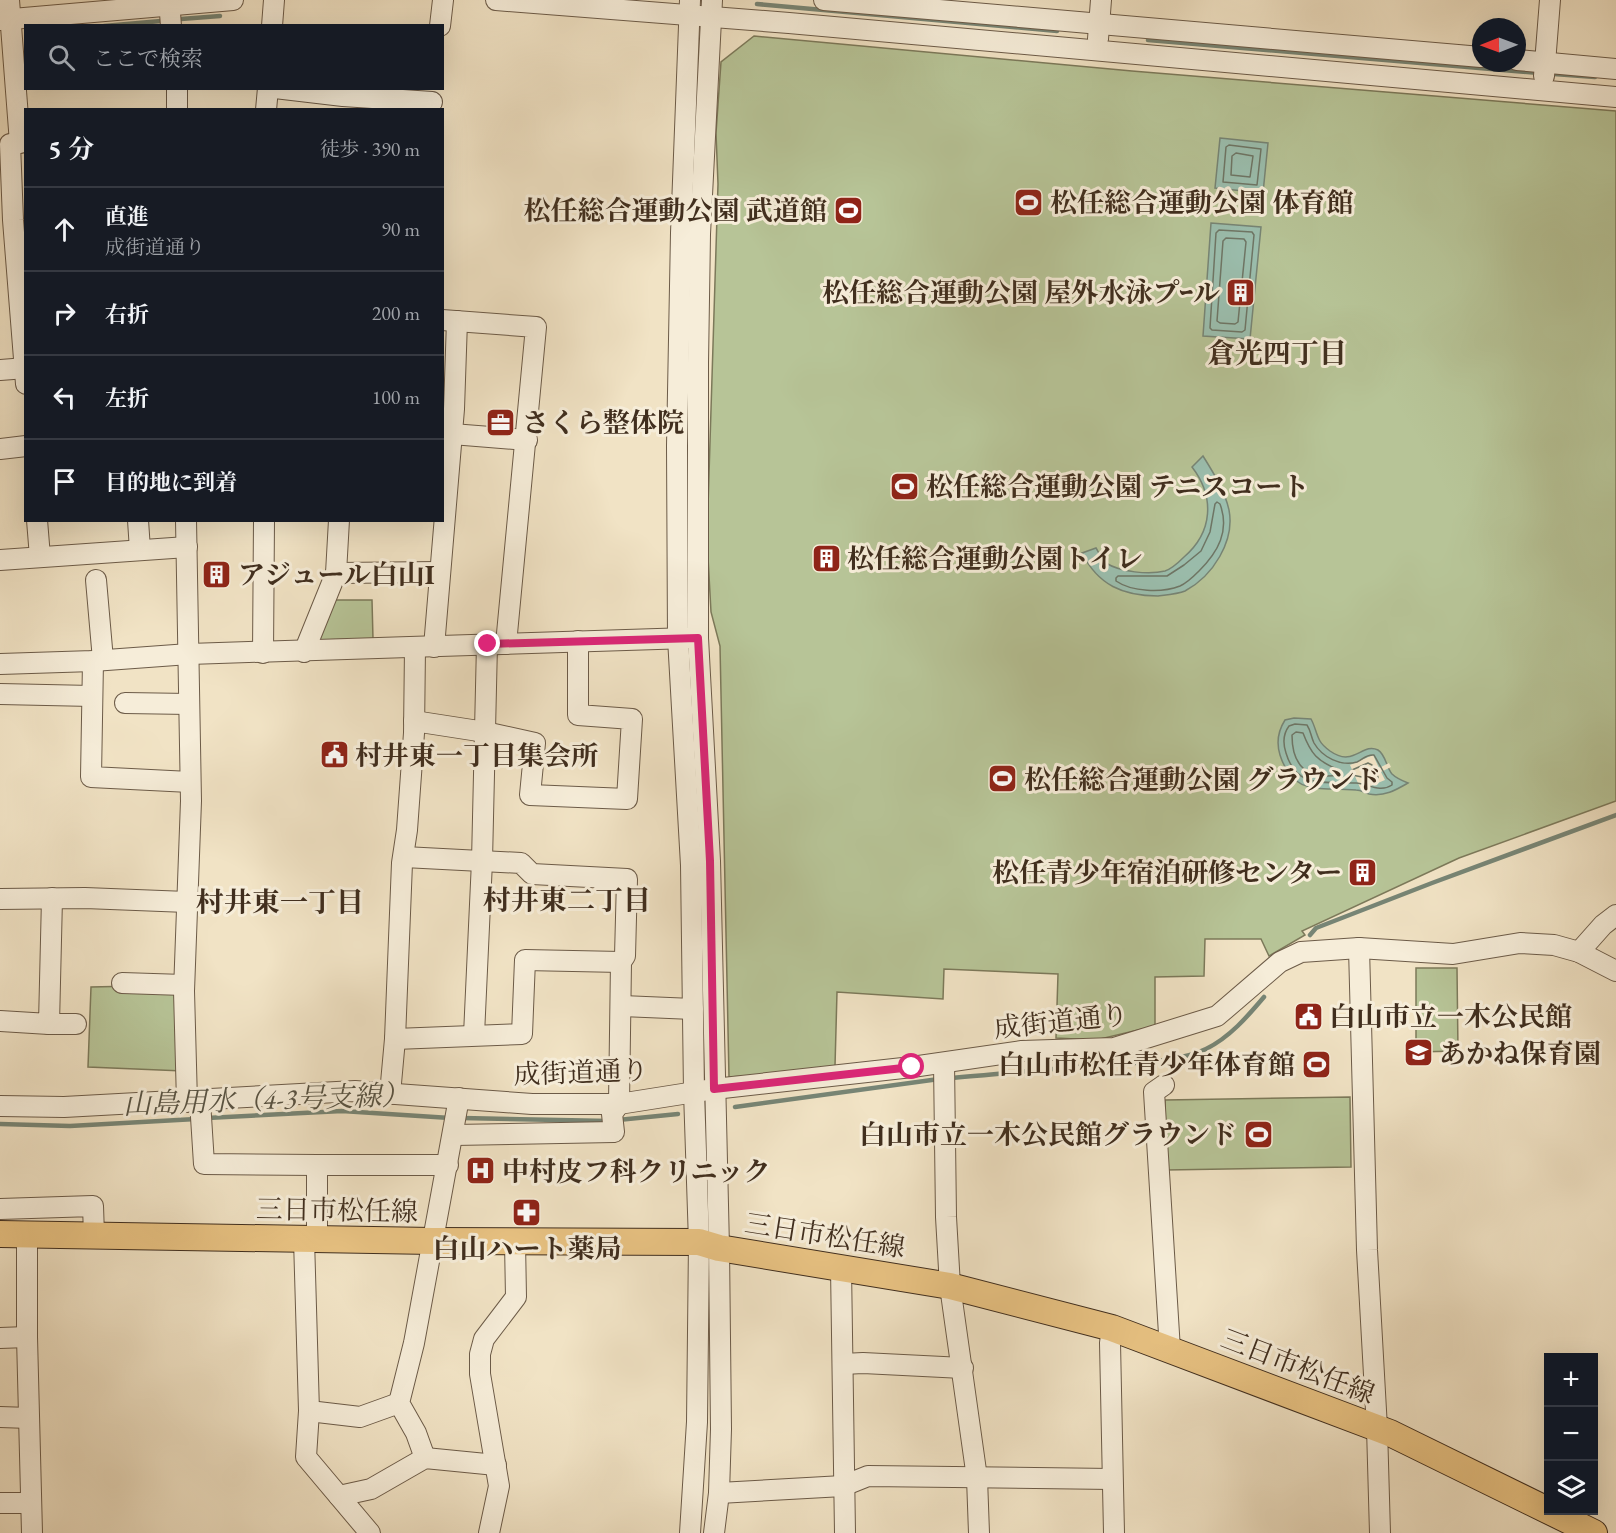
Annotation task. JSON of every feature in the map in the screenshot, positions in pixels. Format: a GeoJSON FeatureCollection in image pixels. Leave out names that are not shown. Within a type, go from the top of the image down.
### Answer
{"type":"FeatureCollection","features":[{"type":"Feature","properties":{"kind":"main road","name":"三日市松任線"},"geometry":{"type":"LineString","coordinates":[[0,1234],[709,1245],[950,1286],[1112,1328],[1377,1428],[1594,1533]]}},
{"type":"Feature","properties":{"kind":"street"},"geometry":{"type":"LineString","coordinates":[[24,334],[14,144],[12,43],[6,13],[233,0]]}},
{"type":"Feature","properties":{"kind":"street"},"geometry":{"type":"LineString","coordinates":[[272,24],[274,0]]}},
{"type":"Feature","properties":{"kind":"street"},"geometry":{"type":"LineString","coordinates":[[440,24],[443,0]]}},
{"type":"Feature","properties":{"kind":"street"},"geometry":{"type":"LineString","coordinates":[[496,0],[711,9],[1096,50],[1616,97]]}},
{"type":"Feature","properties":{"kind":"street"},"geometry":{"type":"LineString","coordinates":[[824,0],[1472,56]]}},
{"type":"Feature","properties":{"kind":"street"},"geometry":{"type":"LineString","coordinates":[[1096,50],[1101,0]]}},
{"type":"Feature","properties":{"kind":"street"},"geometry":{"type":"LineString","coordinates":[[1543,90],[1550,0]]}},
{"type":"Feature","properties":{"kind":"street"},"geometry":{"type":"LineString","coordinates":[[169,3],[171,24]]}},
{"type":"Feature","properties":{"kind":"street"},"geometry":{"type":"LineString","coordinates":[[690,8],[681,232],[677,446],[688,638],[710,861],[714,1089],[709,1245],[690,1533]]}},
{"type":"Feature","properties":{"kind":"street"},"geometry":{"type":"LineString","coordinates":[[711,9],[703,138],[688,638],[694,1092],[709,1245],[721,1429],[719,1493],[714,1533]]}},
{"type":"Feature","properties":{"kind":"street"},"geometry":{"type":"LineString","coordinates":[[1526,61],[1616,69]]}},
{"type":"Feature","properties":{"kind":"street"},"geometry":{"type":"LineString","coordinates":[[177,90],[177,108]]}},
{"type":"Feature","properties":{"kind":"street"},"geometry":{"type":"LineString","coordinates":[[266,108],[268,90]]}},
{"type":"Feature","properties":{"kind":"street"},"geometry":{"type":"LineString","coordinates":[[284,90],[342,103],[432,100]]}},
{"type":"Feature","properties":{"kind":"street"},"geometry":{"type":"LineString","coordinates":[[444,493],[452,434],[448,408],[450,320],[536,327],[527,440],[485,732],[474,1035]]}},
{"type":"Feature","properties":{"kind":"street"},"geometry":{"type":"LineString","coordinates":[[0,370],[24,373]]}},
{"type":"Feature","properties":{"kind":"street"},"geometry":{"type":"LineString","coordinates":[[452,434],[527,440]]}},
{"type":"Feature","properties":{"kind":"street"},"geometry":{"type":"LineString","coordinates":[[0,448],[24,446]]}},
{"type":"Feature","properties":{"kind":"street"},"geometry":{"type":"LineString","coordinates":[[37,522],[40,557]]}},
{"type":"Feature","properties":{"kind":"street"},"geometry":{"type":"LineString","coordinates":[[138,522],[140,550]]}},
{"type":"Feature","properties":{"kind":"street"},"geometry":{"type":"LineString","coordinates":[[186,522],[190,782],[184,985],[196,1104],[202,1129],[204,1164],[448,1165]]}},
{"type":"Feature","properties":{"kind":"street"},"geometry":{"type":"LineString","coordinates":[[263,653],[264,522]]}},
{"type":"Feature","properties":{"kind":"street"},"geometry":{"type":"LineString","coordinates":[[304,652],[336,573],[339,522]]}},
{"type":"Feature","properties":{"kind":"street"},"geometry":{"type":"LineString","coordinates":[[390,1094],[395,1039],[402,863],[414,721],[424,647],[439,572],[442,522]]}},
{"type":"Feature","properties":{"kind":"street"},"geometry":{"type":"LineString","coordinates":[[0,560],[187,547]]}},
{"type":"Feature","properties":{"kind":"street"},"geometry":{"type":"LineString","coordinates":[[336,573],[439,572]]}},
{"type":"Feature","properties":{"kind":"street"},"geometry":{"type":"LineString","coordinates":[[96,580],[98,661],[92,696],[91,777],[190,782]]}},
{"type":"Feature","properties":{"kind":"street"},"geometry":{"type":"LineString","coordinates":[[0,664],[98,661],[189,654],[688,638]]}},
{"type":"Feature","properties":{"kind":"street"},"geometry":{"type":"LineString","coordinates":[[414,721],[485,732],[535,743],[530,795],[627,799],[632,719],[578,715],[578,641]]}},
{"type":"Feature","properties":{"kind":"street"},"geometry":{"type":"LineString","coordinates":[[0,694],[92,696]]}},
{"type":"Feature","properties":{"kind":"street"},"geometry":{"type":"LineString","coordinates":[[125,703],[189,704]]}},
{"type":"Feature","properties":{"kind":"street"},"geometry":{"type":"LineString","coordinates":[[404,857],[521,863],[532,874],[627,879],[625,956],[621,962],[622,1006],[614,1132],[456,1117],[414,1343],[399,1403],[416,1433],[425,1458]]}},
{"type":"Feature","properties":{"kind":"street"},"geometry":{"type":"LineString","coordinates":[[0,899],[52,898],[187,902]]}},
{"type":"Feature","properties":{"kind":"street"},"geometry":{"type":"LineString","coordinates":[[50,1024],[52,898]]}},
{"type":"Feature","properties":{"kind":"street"},"geometry":{"type":"LineString","coordinates":[[1579,952],[1603,925],[1616,915]]}},
{"type":"Feature","properties":{"kind":"street","name":"成街道通り"},"geometry":{"type":"LineString","coordinates":[[0,1106],[196,1104],[355,1091],[390,1094],[456,1117],[532,1104],[615,1115],[694,1092],[714,1089],[944,1075],[1022,1052],[1114,1048],[1217,1016],[1280,962],[1301,952],[1359,948],[1453,954],[1520,943],[1554,945],[1579,952],[1616,970]]}},
{"type":"Feature","properties":{"kind":"street"},"geometry":{"type":"LineString","coordinates":[[1359,948],[1367,1250],[1377,1428],[1380,1533]]}},
{"type":"Feature","properties":{"kind":"street"},"geometry":{"type":"LineString","coordinates":[[395,1039],[522,1034],[525,960],[621,962]]}},
{"type":"Feature","properties":{"kind":"street"},"geometry":{"type":"LineString","coordinates":[[122,983],[184,985]]}},
{"type":"Feature","properties":{"kind":"street"},"geometry":{"type":"LineString","coordinates":[[622,1006],[693,1009]]}},
{"type":"Feature","properties":{"kind":"street"},"geometry":{"type":"LineString","coordinates":[[0,1021],[76,1024]]}},
{"type":"Feature","properties":{"kind":"street"},"geometry":{"type":"LineString","coordinates":[[944,1075],[946,1217],[950,1286],[977,1478],[979,1533]]}},
{"type":"Feature","properties":{"kind":"street"},"geometry":{"type":"LineString","coordinates":[[1164,1084],[1154,1092],[1170,1350]]}},
{"type":"Feature","properties":{"kind":"street"},"geometry":{"type":"LineString","coordinates":[[317,1165],[311,1239],[309,1411],[306,1457],[370,1533]]}},
{"type":"Feature","properties":{"kind":"street"},"geometry":{"type":"LineString","coordinates":[[0,1209],[93,1206],[94,1235]]}},
{"type":"Feature","properties":{"kind":"street"},"geometry":{"type":"LineString","coordinates":[[27,1234],[32,1533]]}},
{"type":"Feature","properties":{"kind":"street"},"geometry":{"type":"LineString","coordinates":[[489,1533],[499,1486],[480,1374],[480,1354],[484,1338],[516,1297],[514,1242]]}},
{"type":"Feature","properties":{"kind":"street"},"geometry":{"type":"LineString","coordinates":[[841,1268],[845,1533]]}},
{"type":"Feature","properties":{"kind":"street"},"geometry":{"type":"LineString","coordinates":[[1112,1328],[1110,1343],[1114,1533]]}},
{"type":"Feature","properties":{"kind":"street"},"geometry":{"type":"LineString","coordinates":[[0,1338],[27,1337]]}},
{"type":"Feature","properties":{"kind":"street"},"geometry":{"type":"LineString","coordinates":[[843,1364],[963,1368]]}},
{"type":"Feature","properties":{"kind":"street"},"geometry":{"type":"LineString","coordinates":[[309,1411],[360,1417],[399,1403]]}},
{"type":"Feature","properties":{"kind":"street"},"geometry":{"type":"LineString","coordinates":[[0,1418],[29,1418]]}},
{"type":"Feature","properties":{"kind":"street"},"geometry":{"type":"LineString","coordinates":[[339,1496],[371,1489],[425,1458],[496,1465]]}},
{"type":"Feature","properties":{"kind":"street"},"geometry":{"type":"LineString","coordinates":[[719,1493],[843,1486],[868,1476],[1112,1479]]}},
{"type":"Feature","properties":{"kind":"street"},"geometry":{"type":"LineString","coordinates":[[0,1503],[31,1503]]}},
{"type":"Feature","properties":{"kind":"shaded area"},"geometry":{"type":"Polygon","coordinates":[[[754,36],[1132,71],[1616,111],[1616,801],[1459,858],[1302,931],[1305,935],[1269,956],[1261,939],[1205,939],[1204,976],[1155,977],[1155,1026],[1096,1040],[1056,1038],[1058,974],[944,969],[943,999],[837,992],[835,1066],[784,1074],[729,1077],[720,646],[711,612],[707,539],[718,184],[716,133],[721,62],[754,36]]]}},
{"type":"Feature","properties":{"kind":"shaded area"},"geometry":{"type":"Polygon","coordinates":[[[330,600],[372,600],[373,639],[315,640],[330,600]]]}},
{"type":"Feature","properties":{"kind":"shaded area"},"geometry":{"type":"Polygon","coordinates":[[[1416,968],[1457,968],[1458,1051],[1416,1052],[1416,968]]]}},
{"type":"Feature","properties":{"kind":"shaded area"},"geometry":{"type":"Polygon","coordinates":[[[181,985],[183,1071],[88,1067],[91,987],[181,985]]]}},
{"type":"Feature","properties":{"kind":"shaded area","name":"白山市立一木公民館グラウンド"},"geometry":{"type":"Polygon","coordinates":[[[1350,1097],[1351,1167],[1166,1170],[1165,1100],[1350,1097]]]}},
{"type":"Feature","properties":{"kind":"water"},"geometry":{"type":"Polygon","coordinates":[[[1220,138],[1268,143],[1263,193],[1215,188],[1220,138]]]}},
{"type":"Feature","properties":{"kind":"water"},"geometry":{"type":"Polygon","coordinates":[[[1211,223],[1261,227],[1250,339],[1203,336],[1211,223]]]}},
{"type":"Feature","properties":{"kind":"water"},"geometry":{"type":"Polygon","coordinates":[[[1203,456],[1222,489],[1229,510],[1229,534],[1213,567],[1185,591],[1168,595],[1134,594],[1104,581],[1088,564],[1082,553],[1096,548],[1106,563],[1112,566],[1127,571],[1151,573],[1170,569],[1194,547],[1201,537],[1208,514],[1205,490],[1192,467],[1203,456]]]}},
{"type":"Feature","properties":{"kind":"water"},"geometry":{"type":"Polygon","coordinates":[[[1311,719],[1322,744],[1338,756],[1352,756],[1372,748],[1378,750],[1392,774],[1408,783],[1380,795],[1358,790],[1320,789],[1301,784],[1286,769],[1278,746],[1279,732],[1285,720],[1311,719]]]}},
{"type":"Feature","properties":{"kind":"pier"},"geometry":{"type":"Polygon","coordinates":[[[1373,755],[1379,768],[1389,763],[1391,767],[1381,772],[1385,780],[1361,790],[1350,765],[1373,755]]]}},
{"type":"Feature","properties":{"kind":"waterway"},"geometry":{"type":"LineString","coordinates":[[757,4],[1057,31]]}},
{"type":"Feature","properties":{"kind":"waterway"},"geometry":{"type":"LineString","coordinates":[[181,19],[220,16]]}},
{"type":"Feature","properties":{"kind":"waterway"},"geometry":{"type":"LineString","coordinates":[[127,24],[161,21]]}},
{"type":"Feature","properties":{"kind":"waterway"},"geometry":{"type":"LineString","coordinates":[[1148,40],[1539,73]]}},
{"type":"Feature","properties":{"kind":"waterway"},"geometry":{"type":"LineString","coordinates":[[1554,74],[1595,77]]}},
{"type":"Feature","properties":{"kind":"waterway","name":"山島用水（4-3号支線）"},"geometry":{"type":"LineString","coordinates":[[1310,935],[1316,928],[1616,815]]}},
{"type":"Feature","properties":{"kind":"waterway","name":"山島用水（4-3号支線）"},"geometry":{"type":"LineString","coordinates":[[950,1078],[1151,1062],[1194,1054],[1223,1039],[1264,997]]}},
{"type":"Feature","properties":{"kind":"waterway","name":"山島用水（4-3号支線）"},"geometry":{"type":"LineString","coordinates":[[735,1107],[939,1079]]}},
{"type":"Feature","properties":{"kind":"waterway","name":"山島用水（4-3号支線）"},"geometry":{"type":"LineString","coordinates":[[207,1118],[342,1111],[450,1118]]}},
{"type":"Feature","properties":{"kind":"waterway","name":"山島用水（4-3号支線）"},"geometry":{"type":"LineString","coordinates":[[618,1120],[678,1114]]}},
{"type":"Feature","properties":{"kind":"waterway","name":"山島用水（4-3号支線）"},"geometry":{"type":"LineString","coordinates":[[462,1118],[609,1121]]}},
{"type":"Feature","properties":{"kind":"waterway","name":"山島用水（4-3号支線）"},"geometry":{"type":"LineString","coordinates":[[0,1124],[70,1126],[196,1119]]}},
{"type":"Feature","properties":{"kind":"place","name":"松任総合運動公園 体育館"},"geometry":{"type":"Point","coordinates":[1029,202]}},
{"type":"Feature","properties":{"kind":"place","name":"松任総合運動公園 武道館"},"geometry":{"type":"Point","coordinates":[848,210]}},
{"type":"Feature","properties":{"kind":"place","name":"松任総合運動公園 屋外水泳プｰル"},"geometry":{"type":"Point","coordinates":[1241,292]}},
{"type":"Feature","properties":{"kind":"place","name":"さくら整体院"},"geometry":{"type":"Point","coordinates":[501,422]}},
{"type":"Feature","properties":{"kind":"place","name":"松任総合運動公園 テニスコート"},"geometry":{"type":"Point","coordinates":[905,486]}},
{"type":"Feature","properties":{"kind":"place","name":"松任総合運動公園トイレ"},"geometry":{"type":"Point","coordinates":[826,558]}},
{"type":"Feature","properties":{"kind":"place","name":"アジュール白山Ⅰ"},"geometry":{"type":"Point","coordinates":[217,574]}},
{"type":"Feature","properties":{"kind":"place","name":"村井東一丁目集会所"},"geometry":{"type":"Point","coordinates":[334,755]}},
{"type":"Feature","properties":{"kind":"place","name":"松任総合運動公園 グラウンド"},"geometry":{"type":"Point","coordinates":[1003,779]}},
{"type":"Feature","properties":{"kind":"place","name":"松任青少年宿泊研修センター"},"geometry":{"type":"Point","coordinates":[1363,872]}},
{"type":"Feature","properties":{"kind":"place","name":"白山市立一木公民館"},"geometry":{"type":"Point","coordinates":[1308,1016]}},
{"type":"Feature","properties":{"kind":"place","name":"あかね保育園"},"geometry":{"type":"Point","coordinates":[1418,1053]}},
{"type":"Feature","properties":{"kind":"place","name":"白山市松任青少年体育館"},"geometry":{"type":"Point","coordinates":[1316,1064]}},
{"type":"Feature","properties":{"kind":"place","name":"白山市立一木公民館グラウンド"},"geometry":{"type":"Point","coordinates":[1258,1134]}},
{"type":"Feature","properties":{"kind":"place","name":"中村皮フ科クリニック"},"geometry":{"type":"Point","coordinates":[481,1171]}},
{"type":"Feature","properties":{"kind":"place","name":"白山ハート薬局"},"geometry":{"type":"Point","coordinates":[527,1213]}},
{"type":"Feature","properties":{"kind":"district","name":"倉光四丁目"},"geometry":{"type":"Point","coordinates":[1277,353]}},
{"type":"Feature","properties":{"kind":"district","name":"村井東二丁目"},"geometry":{"type":"Point","coordinates":[567,900]}},
{"type":"Feature","properties":{"kind":"district","name":"村井東一丁目"},"geometry":{"type":"Point","coordinates":[280,902]}},
{"type":"Feature","properties":{"kind":"route"},"geometry":{"type":"LineString","coordinates":[[488,644],[698,638],[710,861],[714,1089],[912,1067]]}}]}
